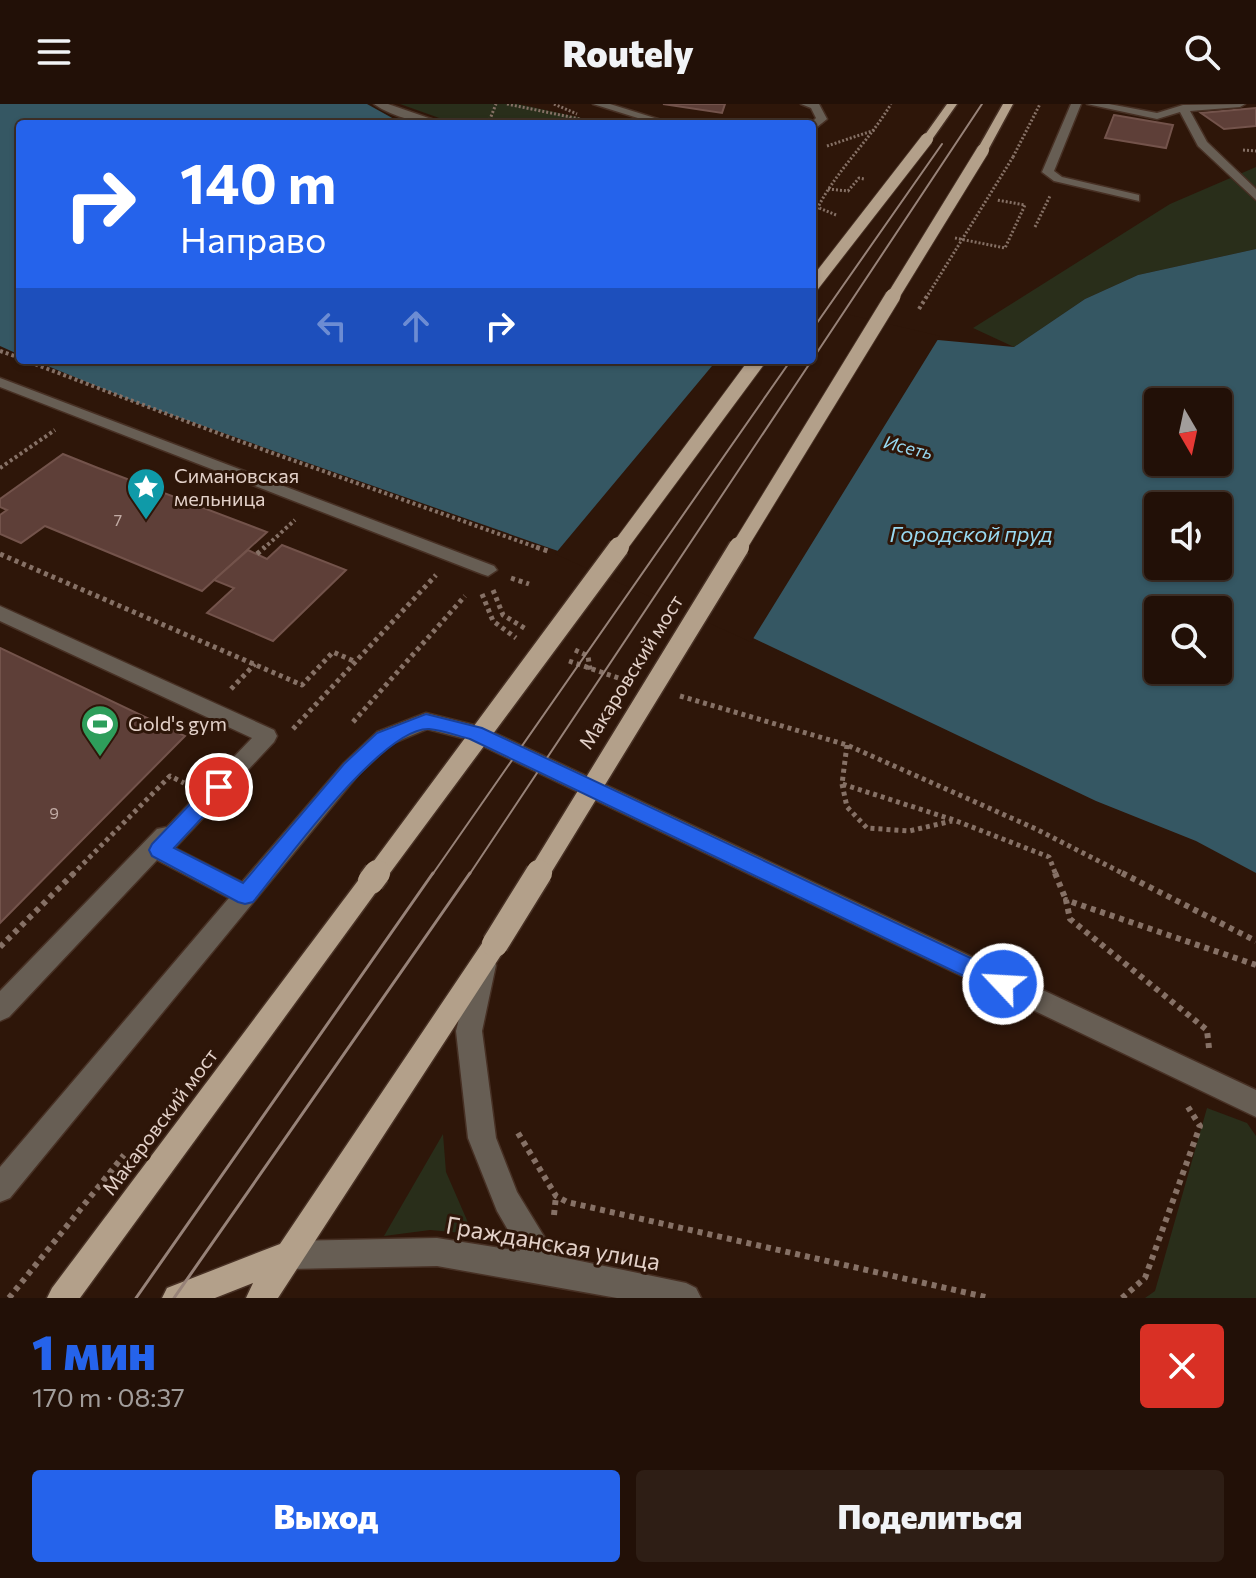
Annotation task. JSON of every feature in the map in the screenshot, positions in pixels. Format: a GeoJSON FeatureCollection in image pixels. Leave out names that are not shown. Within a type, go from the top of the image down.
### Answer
{"type":"FeatureCollection","features":[{"type":"Feature","properties":{"kind":"main road"},"geometry":{"type":"LineString","coordinates":[[816,282],[952,104]]}},
{"type":"Feature","properties":{"kind":"main road","name":"Макаровский мост"},"geometry":{"type":"LineString","coordinates":[[261,1298],[490,951],[983,150],[1008,104]]}},
{"type":"Feature","properties":{"kind":"main road","name":"Макаровский мост"},"geometry":{"type":"LineString","coordinates":[[62,1298],[755,364]]}},
{"type":"Feature","properties":{"kind":"main road","name":"Гражданская улица"},"geometry":{"type":"LineString","coordinates":[[177,1298],[289,1255]]}},
{"type":"Feature","properties":{"kind":"street"},"geometry":{"type":"LineString","coordinates":[[379,104],[425,120]]}},
{"type":"Feature","properties":{"kind":"street"},"geometry":{"type":"LineString","coordinates":[[598,104],[655,120]]}},
{"type":"Feature","properties":{"kind":"street"},"geometry":{"type":"LineString","coordinates":[[806,104],[815,106],[822,119],[816,124]]}},
{"type":"Feature","properties":{"kind":"street"},"geometry":{"type":"LineString","coordinates":[[1076,104],[1048,172],[1058,179],[1135,198]]}},
{"type":"Feature","properties":{"kind":"street"},"geometry":{"type":"LineString","coordinates":[[1092,104],[1157,116],[1183,108],[1240,104]]}},
{"type":"Feature","properties":{"kind":"street"},"geometry":{"type":"LineString","coordinates":[[1183,108],[1202,144],[1255,196]]}},
{"type":"Feature","properties":{"kind":"street"},"geometry":{"type":"LineString","coordinates":[[0,382],[488,570]]}},
{"type":"Feature","properties":{"kind":"street"},"geometry":{"type":"LineString","coordinates":[[0,613],[267,736],[159,850],[249,891]]}},
{"type":"Feature","properties":{"kind":"street"},"geometry":{"type":"LineString","coordinates":[[0,1188],[351,769],[384,738],[426,721],[475,733],[1256,1104]]}},
{"type":"Feature","properties":{"kind":"street"},"geometry":{"type":"LineString","coordinates":[[0,1009],[187,812]]}},
{"type":"Feature","properties":{"kind":"street"},"geometry":{"type":"LineString","coordinates":[[490,951],[469,1031],[482,1138],[507,1201],[548,1270]]}},
{"type":"Feature","properties":{"kind":"street","name":"Гражданская улица"},"geometry":{"type":"LineString","coordinates":[[289,1255],[437,1252],[548,1270],[686,1298]]}},
{"type":"Feature","properties":{"kind":"path"},"geometry":{"type":"LineString","coordinates":[[507,104],[588,120]]}},
{"type":"Feature","properties":{"kind":"path"},"geometry":{"type":"LineString","coordinates":[[554,104],[580,113],[568,120]]}},
{"type":"Feature","properties":{"kind":"path"},"geometry":{"type":"LineString","coordinates":[[816,209],[819,209],[827,189],[876,129],[891,104]]}},
{"type":"Feature","properties":{"kind":"path"},"geometry":{"type":"LineString","coordinates":[[1013,157],[1040,104]]}},
{"type":"Feature","properties":{"kind":"path"},"geometry":{"type":"LineString","coordinates":[[826,146],[876,129]]}},
{"type":"Feature","properties":{"kind":"path"},"geometry":{"type":"LineString","coordinates":[[827,189],[848,191]]}},
{"type":"Feature","properties":{"kind":"path"},"geometry":{"type":"LineString","coordinates":[[997,200],[1025,205],[1018,225]]}},
{"type":"Feature","properties":{"kind":"path"},"geometry":{"type":"LineString","coordinates":[[35,364],[239,441],[548,551]]}},
{"type":"Feature","properties":{"kind":"path"},"geometry":{"type":"LineString","coordinates":[[0,468],[26,450]]}},
{"type":"Feature","properties":{"kind":"path"},"geometry":{"type":"LineString","coordinates":[[257,554],[292,522]]}},
{"type":"Feature","properties":{"kind":"path"},"geometry":{"type":"LineString","coordinates":[[0,554],[302,685],[333,652],[356,662]]}},
{"type":"Feature","properties":{"kind":"path"},"geometry":{"type":"LineString","coordinates":[[287,736],[453,557]]}},
{"type":"Feature","properties":{"kind":"path"},"geometry":{"type":"LineString","coordinates":[[353,722],[465,596]]}},
{"type":"Feature","properties":{"kind":"path"},"geometry":{"type":"LineString","coordinates":[[228,692],[255,664]]}},
{"type":"Feature","properties":{"kind":"path"},"geometry":{"type":"LineString","coordinates":[[590,670],[635,683]]}},
{"type":"Feature","properties":{"kind":"path"},"geometry":{"type":"LineString","coordinates":[[665,692],[847,745],[1036,829],[1256,941]]}},
{"type":"Feature","properties":{"kind":"path"},"geometry":{"type":"LineString","coordinates":[[847,745],[842,784],[847,807],[867,828],[909,831],[954,820]]}},
{"type":"Feature","properties":{"kind":"path"},"geometry":{"type":"LineString","coordinates":[[842,784],[954,820],[1049,857],[1070,919],[1207,1030],[1209,1049]]}},
{"type":"Feature","properties":{"kind":"path"},"geometry":{"type":"LineString","coordinates":[[1066,900],[1256,965]]}},
{"type":"Feature","properties":{"kind":"path"},"geometry":{"type":"LineString","coordinates":[[1122,1298],[1145,1278],[1200,1126],[1186,1105]]}},
{"type":"Feature","properties":{"kind":"path"},"geometry":{"type":"LineString","coordinates":[[515,1127],[556,1196],[567,1202],[990,1298]]}},
{"type":"Feature","properties":{"kind":"green space"},"geometry":{"type":"Polygon","coordinates":[[[400,104],[518,104],[591,120],[445,120],[400,104]]]}},
{"type":"Feature","properties":{"kind":"green space"},"geometry":{"type":"Polygon","coordinates":[[[1256,167],[1256,249],[1138,275],[1085,299],[1014,347],[973,328],[1170,204],[1256,167]]]}},
{"type":"Feature","properties":{"kind":"green space"},"geometry":{"type":"Polygon","coordinates":[[[1207,1108],[1247,1123],[1256,1136],[1256,1298],[1145,1298],[1155,1291],[1207,1108]]]}},
{"type":"Feature","properties":{"kind":"green space"},"geometry":{"type":"Polygon","coordinates":[[[443,1134],[446,1172],[473,1234],[430,1230],[384,1236],[443,1134]]]}},
{"type":"Feature","properties":{"kind":"water"},"geometry":{"type":"Polygon","coordinates":[[[0,104],[367,104],[396,120],[16,120],[16,353],[0,346],[0,104]]]}},
{"type":"Feature","properties":{"kind":"water","name":"Городской пруд"},"geometry":{"type":"Polygon","coordinates":[[[1256,249],[1256,873],[1196,841],[1096,801],[753,638],[558,551],[138,403],[43,364],[816,364],[816,359],[938,340],[1014,347],[1085,299],[1138,275],[1256,249]]]}},
{"type":"Feature","properties":{"kind":"pier"},"geometry":{"type":"Polygon","coordinates":[[[816,307],[940,336],[751,642],[555,554],[714,364],[816,364],[816,307]]]}},
{"type":"Feature","properties":{"kind":"building"},"geometry":{"type":"Polygon","coordinates":[[[663,104],[725,104],[722,113],[663,104]]]}},
{"type":"Feature","properties":{"kind":"building"},"geometry":{"type":"Polygon","coordinates":[[[1256,108],[1256,126],[1224,129],[1201,113],[1256,108]]]}},
{"type":"Feature","properties":{"kind":"building"},"geometry":{"type":"Polygon","coordinates":[[[1114,115],[1173,125],[1166,148],[1105,138],[1114,115]]]}},
{"type":"Feature","properties":{"kind":"building"},"geometry":{"type":"Polygon","coordinates":[[[63,454],[267,532],[202,591],[45,526],[21,543],[0,534],[0,515],[7,510],[0,507],[0,499],[63,454]]]}},
{"type":"Feature","properties":{"kind":"building"},"geometry":{"type":"Polygon","coordinates":[[[282,545],[346,570],[273,641],[207,613],[234,588],[214,580],[248,550],[267,559],[282,545]]]}},
{"type":"Feature","properties":{"kind":"building"},"geometry":{"type":"Polygon","coordinates":[[[0,648],[185,736],[0,923],[0,648]]]}},
{"type":"Feature","properties":{"kind":"tram line"},"geometry":{"type":"LineString","coordinates":[[816,354],[982,104]]}},
{"type":"Feature","properties":{"kind":"tram line"},"geometry":{"type":"LineString","coordinates":[[816,324],[942,144]]}},
{"type":"Feature","properties":{"kind":"tram line"},"geometry":{"type":"LineString","coordinates":[[432,875],[788,364]]}},
{"type":"Feature","properties":{"kind":"tram line"},"geometry":{"type":"LineString","coordinates":[[469,875],[809,364]]}},
{"type":"Feature","properties":{"kind":"tram line"},"geometry":{"type":"LineString","coordinates":[[136,1298],[433,873]]}},
{"type":"Feature","properties":{"kind":"tram line"},"geometry":{"type":"LineString","coordinates":[[174,1298],[470,873]]}},
{"type":"Feature","properties":{"kind":"place","name":"Симановская мельница"},"geometry":{"type":"Point","coordinates":[146,521]}},
{"type":"Feature","properties":{"kind":"place","name":"Gold's gym"},"geometry":{"type":"Point","coordinates":[100,758]}},
{"type":"Feature","properties":{"kind":"route"},"geometry":{"type":"LineString","coordinates":[[219,787],[159,850],[245,895],[351,769],[384,738],[426,721],[475,733],[1003,984]]}},
{"type":"Feature","properties":{"kind":"water label","name":"Исеть"},"geometry":{"type":"Point","coordinates":[908,448]}}]}
